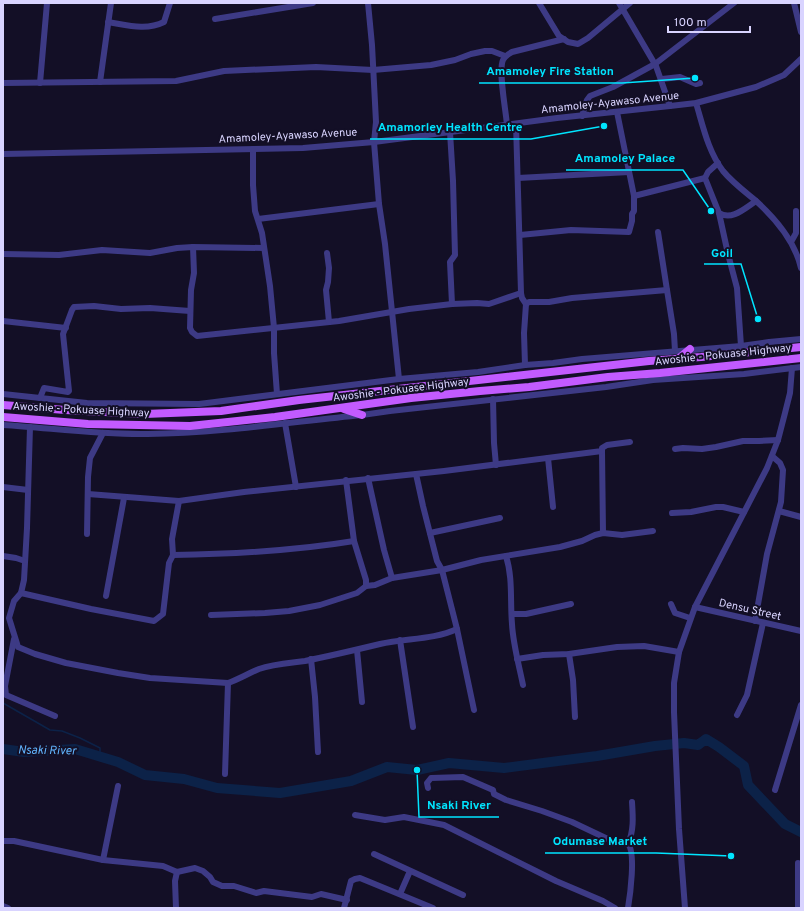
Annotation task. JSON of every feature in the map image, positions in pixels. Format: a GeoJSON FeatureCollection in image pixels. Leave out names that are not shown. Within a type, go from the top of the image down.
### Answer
{"type":"FeatureCollection","features":[{"type":"Feature","properties":{"kind":"main road","name":"Awoshie - Pokuase Highway"},"geometry":{"type":"LineString","coordinates":[[3,405],[145,414],[221,411],[299,400],[649,361],[677,355],[801,347]]}},
{"type":"Feature","properties":{"kind":"main road"},"geometry":{"type":"LineString","coordinates":[[677,355],[690,349]]}},
{"type":"Feature","properties":{"kind":"main road","name":"Awoshie - Pokuase Highway"},"geometry":{"type":"LineString","coordinates":[[3,417],[88,424],[190,426],[427,397],[801,358]]}},
{"type":"Feature","properties":{"kind":"main road"},"geometry":{"type":"LineString","coordinates":[[341,408],[362,415]]}},
{"type":"Feature","properties":{"kind":"main road"},"geometry":{"type":"LineString","coordinates":[[60,421],[66,410]]}},
{"type":"Feature","properties":{"kind":"street"},"geometry":{"type":"LineString","coordinates":[[40,83],[47,3]]}},
{"type":"Feature","properties":{"kind":"street"},"geometry":{"type":"LineString","coordinates":[[100,82],[111,3]]}},
{"type":"Feature","properties":{"kind":"street"},"geometry":{"type":"LineString","coordinates":[[108,22],[147,27],[157,26],[164,22],[170,3]]}},
{"type":"Feature","properties":{"kind":"street"},"geometry":{"type":"LineString","coordinates":[[215,19],[298,4],[313,3]]}},
{"type":"Feature","properties":{"kind":"street"},"geometry":{"type":"LineString","coordinates":[[368,3],[376,122],[374,142],[379,204],[385,244],[399,379]]}},
{"type":"Feature","properties":{"kind":"street"},"geometry":{"type":"LineString","coordinates":[[539,3],[555,31],[564,39],[574,43],[582,42],[620,6],[630,3]]}},
{"type":"Feature","properties":{"kind":"street"},"geometry":{"type":"LineString","coordinates":[[582,116],[587,100],[590,96],[613,87],[655,64],[734,3]]}},
{"type":"Feature","properties":{"kind":"street"},"geometry":{"type":"LineString","coordinates":[[794,3],[801,32]]}},
{"type":"Feature","properties":{"kind":"street"},"geometry":{"type":"LineString","coordinates":[[620,6],[655,64],[662,78],[670,106]]}},
{"type":"Feature","properties":{"kind":"street"},"geometry":{"type":"LineString","coordinates":[[507,125],[501,73],[502,61],[505,56],[512,52],[564,39]]}},
{"type":"Feature","properties":{"kind":"street"},"geometry":{"type":"LineString","coordinates":[[3,83],[176,82],[224,71],[316,68],[373,70],[431,65],[485,51],[492,51],[505,56]]}},
{"type":"Feature","properties":{"kind":"street","name":"Amamoley-Ayawaso Avenue"},"geometry":{"type":"LineString","coordinates":[[3,154],[303,148],[374,142],[696,103],[733,94],[784,76],[801,59]]}},
{"type":"Feature","properties":{"kind":"street"},"geometry":{"type":"LineString","coordinates":[[662,78],[680,77],[696,84],[700,83]]}},
{"type":"Feature","properties":{"kind":"street"},"geometry":{"type":"LineString","coordinates":[[696,103],[706,136],[718,163],[725,173],[778,223],[791,242],[799,258],[801,268]]}},
{"type":"Feature","properties":{"kind":"street"},"geometry":{"type":"LineString","coordinates":[[520,235],[571,230],[627,232],[630,230],[632,214],[634,211],[634,196],[617,112]]}},
{"type":"Feature","properties":{"kind":"street"},"geometry":{"type":"LineString","coordinates":[[516,124],[521,293],[526,304],[524,333],[525,365]]}},
{"type":"Feature","properties":{"kind":"street"},"geometry":{"type":"LineString","coordinates":[[450,132],[455,255],[450,262],[452,304]]}},
{"type":"Feature","properties":{"kind":"street"},"geometry":{"type":"LineString","coordinates":[[253,149],[252,185],[255,211],[262,233],[270,286],[274,328],[277,394]]}},
{"type":"Feature","properties":{"kind":"street"},"geometry":{"type":"LineString","coordinates":[[718,163],[708,172],[705,178],[719,213],[737,288],[741,346]]}},
{"type":"Feature","properties":{"kind":"street"},"geometry":{"type":"LineString","coordinates":[[518,178],[629,172]]}},
{"type":"Feature","properties":{"kind":"street"},"geometry":{"type":"LineString","coordinates":[[634,196],[705,178]]}},
{"type":"Feature","properties":{"kind":"street"},"geometry":{"type":"LineString","coordinates":[[719,213],[724,216],[736,215],[756,201]]}},
{"type":"Feature","properties":{"kind":"street"},"geometry":{"type":"LineString","coordinates":[[258,218],[379,204]]}},
{"type":"Feature","properties":{"kind":"street"},"geometry":{"type":"LineString","coordinates":[[791,242],[796,233],[796,211]]}},
{"type":"Feature","properties":{"kind":"street"},"geometry":{"type":"LineString","coordinates":[[3,394],[87,403],[199,404],[399,379],[478,372],[525,365],[677,355],[658,232]]}},
{"type":"Feature","properties":{"kind":"street"},"geometry":{"type":"LineString","coordinates":[[193,247],[194,273],[191,290],[190,328],[197,336],[329,322],[452,304],[489,304],[521,293]]}},
{"type":"Feature","properties":{"kind":"street"},"geometry":{"type":"LineString","coordinates":[[3,254],[59,255],[102,250],[150,253],[177,248],[193,247],[264,248]]}},
{"type":"Feature","properties":{"kind":"street"},"geometry":{"type":"LineString","coordinates":[[327,253],[329,268],[326,290],[329,322]]}},
{"type":"Feature","properties":{"kind":"street"},"geometry":{"type":"LineString","coordinates":[[526,304],[529,302],[549,302],[667,290]]}},
{"type":"Feature","properties":{"kind":"street"},"geometry":{"type":"LineString","coordinates":[[40,398],[44,388],[69,391],[63,334],[74,307],[94,306],[190,311]]}},
{"type":"Feature","properties":{"kind":"street"},"geometry":{"type":"LineString","coordinates":[[3,321],[66,328]]}},
{"type":"Feature","properties":{"kind":"street"},"geometry":{"type":"LineString","coordinates":[[690,349],[741,346],[801,339]]}},
{"type":"Feature","properties":{"kind":"street"},"geometry":{"type":"LineString","coordinates":[[3,425],[147,434],[193,432],[362,415],[606,387],[653,380],[744,374],[801,367]]}},
{"type":"Feature","properties":{"kind":"street"},"geometry":{"type":"LineString","coordinates":[[685,908],[674,734],[674,683],[679,652],[695,607],[772,456],[778,440],[790,393],[792,368]]}},
{"type":"Feature","properties":{"kind":"street"},"geometry":{"type":"LineString","coordinates":[[493,399],[496,465]]}},
{"type":"Feature","properties":{"kind":"street"},"geometry":{"type":"LineString","coordinates":[[285,423],[296,487]]}},
{"type":"Feature","properties":{"kind":"street"},"geometry":{"type":"LineString","coordinates":[[30,427],[24,580],[21,593],[14,601],[6,618],[18,647],[66,663],[150,678],[228,683],[260,669],[358,650],[400,640],[422,639],[457,629]]}},
{"type":"Feature","properties":{"kind":"street"},"geometry":{"type":"LineString","coordinates":[[87,534],[88,477],[90,458],[103,432]]}},
{"type":"Feature","properties":{"kind":"street"},"geometry":{"type":"LineString","coordinates":[[674,449],[702,449],[743,441],[778,440]]}},
{"type":"Feature","properties":{"kind":"street"},"geometry":{"type":"LineString","coordinates":[[604,534],[602,448],[607,445],[630,442]]}},
{"type":"Feature","properties":{"kind":"street"},"geometry":{"type":"LineString","coordinates":[[88,494],[124,498],[179,501],[346,480],[416,474],[602,452]]}},
{"type":"Feature","properties":{"kind":"street"},"geometry":{"type":"LineString","coordinates":[[755,621],[767,554],[779,511],[784,470],[780,463],[772,456]]}},
{"type":"Feature","properties":{"kind":"street"},"geometry":{"type":"LineString","coordinates":[[548,458],[553,507]]}},
{"type":"Feature","properties":{"kind":"street"},"geometry":{"type":"LineString","coordinates":[[416,474],[437,561],[442,570],[457,629],[474,710]]}},
{"type":"Feature","properties":{"kind":"street"},"geometry":{"type":"LineString","coordinates":[[368,478],[384,550],[392,578]]}},
{"type":"Feature","properties":{"kind":"street"},"geometry":{"type":"LineString","coordinates":[[346,480],[354,541],[366,580],[366,586]]}},
{"type":"Feature","properties":{"kind":"street"},"geometry":{"type":"LineString","coordinates":[[3,487],[28,490]]}},
{"type":"Feature","properties":{"kind":"street"},"geometry":{"type":"LineString","coordinates":[[106,596],[124,498]]}},
{"type":"Feature","properties":{"kind":"street"},"geometry":{"type":"LineString","coordinates":[[21,593],[91,609],[154,621],[163,614],[169,563],[173,555],[172,539],[179,501]]}},
{"type":"Feature","properties":{"kind":"street"},"geometry":{"type":"LineString","coordinates":[[672,513],[691,512],[716,507],[723,507],[744,512]]}},
{"type":"Feature","properties":{"kind":"street"},"geometry":{"type":"LineString","coordinates":[[779,511],[801,517]]}},
{"type":"Feature","properties":{"kind":"street"},"geometry":{"type":"LineString","coordinates":[[430,533],[500,518]]}},
{"type":"Feature","properties":{"kind":"street"},"geometry":{"type":"LineString","coordinates":[[211,615],[289,611],[326,603],[357,593],[366,586],[392,578],[442,570],[481,560],[560,547],[582,541],[595,535],[622,535],[653,531]]}},
{"type":"Feature","properties":{"kind":"street"},"geometry":{"type":"LineString","coordinates":[[173,555],[253,552],[304,548],[354,541]]}},
{"type":"Feature","properties":{"kind":"street"},"geometry":{"type":"LineString","coordinates":[[3,556],[25,561]]}},
{"type":"Feature","properties":{"kind":"street"},"geometry":{"type":"LineString","coordinates":[[506,556],[510,574],[513,638],[523,685]]}},
{"type":"Feature","properties":{"kind":"street"},"geometry":{"type":"LineString","coordinates":[[512,614],[526,614],[571,604]]}},
{"type":"Feature","properties":{"kind":"street"},"geometry":{"type":"LineString","coordinates":[[671,604],[675,613],[690,618]]}},
{"type":"Feature","properties":{"kind":"street","name":"Densu Street"},"geometry":{"type":"LineString","coordinates":[[695,607],[801,631]]}},
{"type":"Feature","properties":{"kind":"street"},"geometry":{"type":"LineString","coordinates":[[737,715],[747,695],[763,623]]}},
{"type":"Feature","properties":{"kind":"street"},"geometry":{"type":"LineString","coordinates":[[14,637],[5,686],[6,695],[55,716]]}},
{"type":"Feature","properties":{"kind":"street"},"geometry":{"type":"LineString","coordinates":[[400,640],[413,727]]}},
{"type":"Feature","properties":{"kind":"street"},"geometry":{"type":"LineString","coordinates":[[517,659],[543,654],[569,654],[644,646],[679,652]]}},
{"type":"Feature","properties":{"kind":"street"},"geometry":{"type":"LineString","coordinates":[[358,650],[362,702]]}},
{"type":"Feature","properties":{"kind":"street"},"geometry":{"type":"LineString","coordinates":[[569,654],[573,680],[575,716]]}},
{"type":"Feature","properties":{"kind":"street"},"geometry":{"type":"LineString","coordinates":[[311,659],[318,752]]}},
{"type":"Feature","properties":{"kind":"street"},"geometry":{"type":"LineString","coordinates":[[225,774],[228,683]]}},
{"type":"Feature","properties":{"kind":"street"},"geometry":{"type":"LineString","coordinates":[[775,790],[801,705]]}},
{"type":"Feature","properties":{"kind":"street"},"geometry":{"type":"LineString","coordinates":[[428,788],[427,783],[431,778],[463,777],[493,790],[494,794],[506,800],[572,822],[612,841],[628,844],[632,850],[631,892],[628,908]]}},
{"type":"Feature","properties":{"kind":"street"},"geometry":{"type":"LineString","coordinates":[[103,860],[118,786]]}},
{"type":"Feature","properties":{"kind":"street"},"geometry":{"type":"LineString","coordinates":[[628,844],[633,826],[632,802]]}},
{"type":"Feature","properties":{"kind":"street"},"geometry":{"type":"LineString","coordinates":[[355,815],[386,820],[404,817],[444,825],[556,881],[603,901],[615,908]]}},
{"type":"Feature","properties":{"kind":"street"},"geometry":{"type":"LineString","coordinates":[[3,841],[14,841],[103,860],[163,866],[177,872],[195,868],[203,871],[213,882],[222,886],[234,886],[256,893],[264,892],[312,897],[321,894],[346,900]]}},
{"type":"Feature","properties":{"kind":"street"},"geometry":{"type":"LineString","coordinates":[[374,854],[463,895]]}},
{"type":"Feature","properties":{"kind":"street"},"geometry":{"type":"LineString","coordinates":[[798,863],[798,908]]}},
{"type":"Feature","properties":{"kind":"street"},"geometry":{"type":"LineString","coordinates":[[400,894],[410,871]]}},
{"type":"Feature","properties":{"kind":"street"},"geometry":{"type":"LineString","coordinates":[[176,908],[175,882],[177,872]]}},
{"type":"Feature","properties":{"kind":"street"},"geometry":{"type":"LineString","coordinates":[[344,908],[352,881],[360,878],[433,908]]}},
{"type":"Feature","properties":{"kind":"street"},"geometry":{"type":"LineString","coordinates":[[3,906],[8,908]]}},
{"type":"Feature","properties":{"kind":"waterway"},"geometry":{"type":"LineString","coordinates":[[3,703],[50,730],[62,731],[100,748],[100,757]]}},
{"type":"Feature","properties":{"kind":"waterway","name":"Nsaki River"},"geometry":{"type":"LineString","coordinates":[[3,749],[24,752],[75,749],[118,762],[145,775],[184,779],[217,788],[280,793],[351,781],[387,767],[417,770],[449,763],[504,768],[597,756],[655,746],[684,743],[698,745],[706,739],[744,766],[748,785],[785,824],[801,832]]}},
{"type":"Feature","properties":{"kind":"place","name":"Amamoley Fire Station"},"geometry":{"type":"Point","coordinates":[695,78]}},
{"type":"Feature","properties":{"kind":"place","name":"Amamorley Health Centre"},"geometry":{"type":"Point","coordinates":[604,126]}},
{"type":"Feature","properties":{"kind":"place","name":"Amamoley Palace"},"geometry":{"type":"Point","coordinates":[711,211]}},
{"type":"Feature","properties":{"kind":"place","name":"Goil"},"geometry":{"type":"Point","coordinates":[758,319]}},
{"type":"Feature","properties":{"kind":"place","name":"Nsaki River"},"geometry":{"type":"Point","coordinates":[417,770]}},
{"type":"Feature","properties":{"kind":"place","name":"Odumase Market"},"geometry":{"type":"Point","coordinates":[731,856]}}]}
